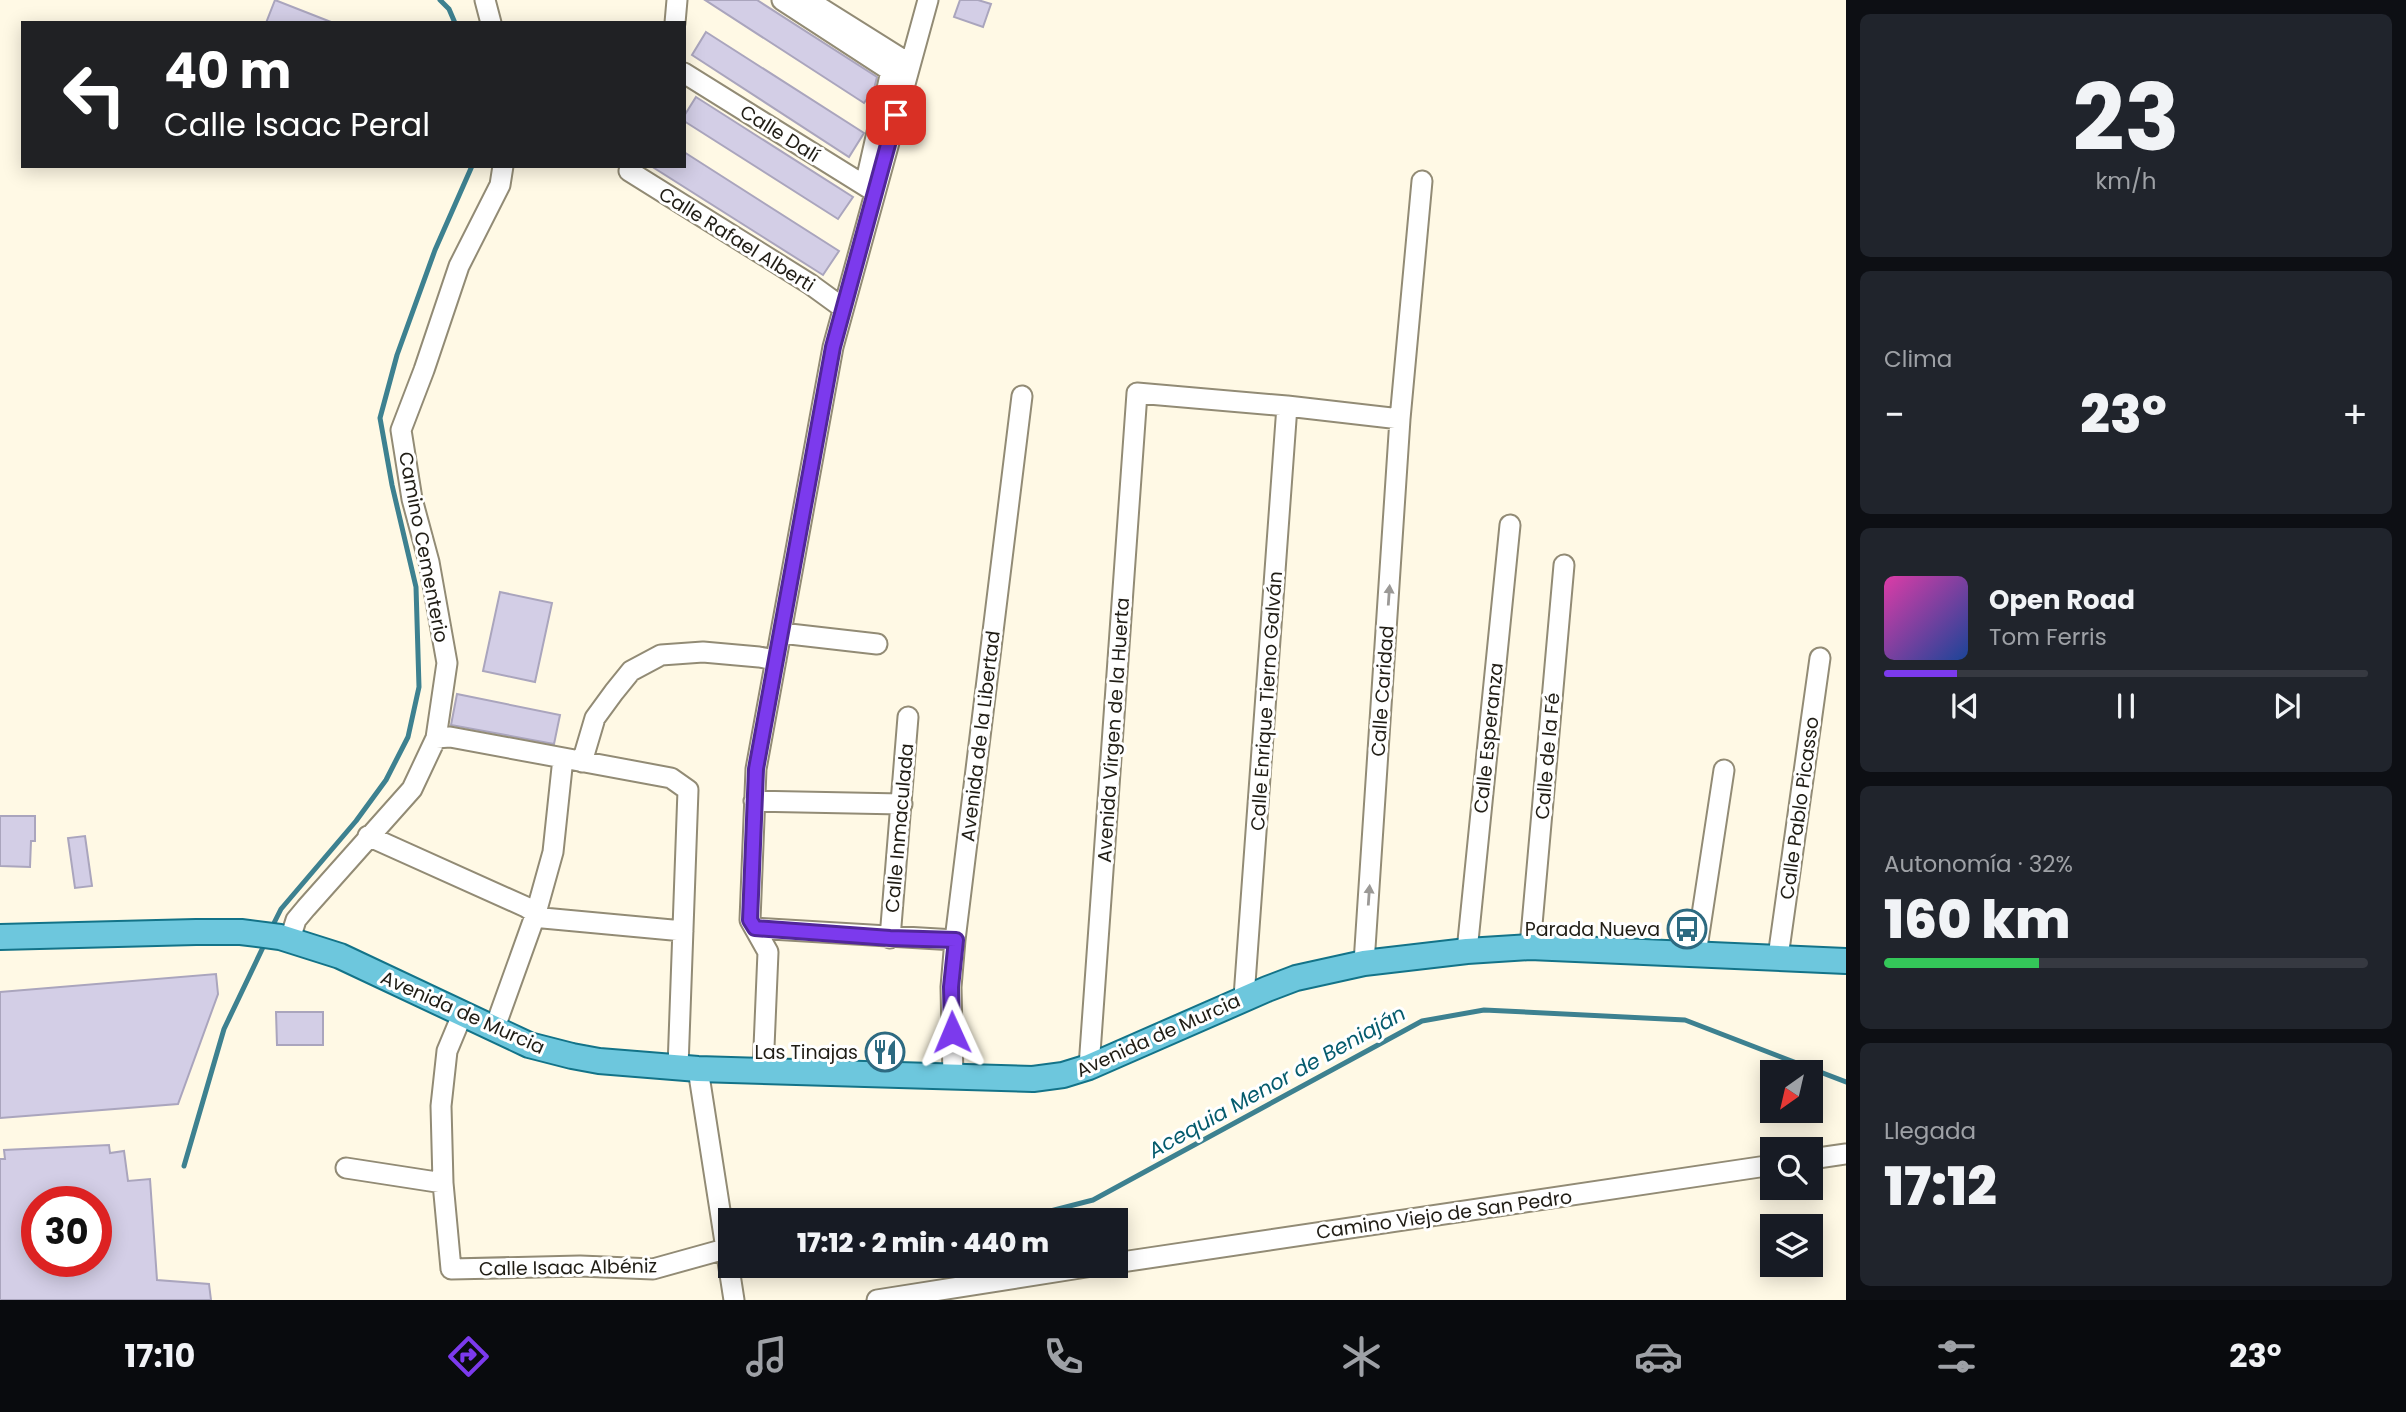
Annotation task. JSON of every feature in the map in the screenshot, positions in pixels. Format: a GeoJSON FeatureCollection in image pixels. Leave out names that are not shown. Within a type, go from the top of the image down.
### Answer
{"type":"FeatureCollection","features":[{"type":"Feature","properties":{"kind":"main road","name":"Avenida de Murcia"},"geometry":{"type":"LineString","coordinates":[[0,937],[251,933],[285,938],[340,956],[494,1030],[529,1045],[572,1056],[688,1068],[953,1077],[1047,1078],[1089,1067],[1244,997],[1296,978],[1364,963],[1530,947],[1846,961]]}},
{"type":"Feature","properties":{"kind":"street"},"geometry":{"type":"LineString","coordinates":[[485,0],[490,21]]}},
{"type":"Feature","properties":{"kind":"street"},"geometry":{"type":"LineString","coordinates":[[675,21],[677,0]]}},
{"type":"Feature","properties":{"kind":"street"},"geometry":{"type":"LineString","coordinates":[[763,1071],[768,952],[750,920],[756,769],[833,347],[870,189],[891,71],[782,0]]}},
{"type":"Feature","properties":{"kind":"street"},"geometry":{"type":"LineString","coordinates":[[808,0],[910,64]]}},
{"type":"Feature","properties":{"kind":"street"},"geometry":{"type":"LineString","coordinates":[[870,189],[928,0]]}},
{"type":"Feature","properties":{"kind":"street","name":"Calle Dalí"},"geometry":{"type":"LineString","coordinates":[[686,74],[870,189]]}},
{"type":"Feature","properties":{"kind":"street","name":"Camino Cementerio"},"geometry":{"type":"LineString","coordinates":[[285,938],[301,914],[412,789],[436,738],[447,663],[429,562],[412,499],[401,430],[459,266],[500,185],[503,168]]}},
{"type":"Feature","properties":{"kind":"street","name":"Calle Rafael Alberti"},"geometry":{"type":"LineString","coordinates":[[630,169],[844,308]]}},
{"type":"Feature","properties":{"kind":"street","name":"Calle Caridad"},"geometry":{"type":"LineString","coordinates":[[1364,963],[1400,419],[1422,181]]}},
{"type":"Feature","properties":{"kind":"street","name":"Avenida Virgen de la Huerta"},"geometry":{"type":"LineString","coordinates":[[1089,1067],[1137,393],[1287,406]]}},
{"type":"Feature","properties":{"kind":"street","name":"Avenida de la Libertad"},"geometry":{"type":"LineString","coordinates":[[953,1077],[951,987],[1022,396]]}},
{"type":"Feature","properties":{"kind":"street"},"geometry":{"type":"LineString","coordinates":[[1287,406],[1400,419]]}},
{"type":"Feature","properties":{"kind":"street","name":"Calle Enrique Tierno Galván"},"geometry":{"type":"LineString","coordinates":[[1244,997],[1287,406]]}},
{"type":"Feature","properties":{"kind":"street","name":"Calle Esperanza"},"geometry":{"type":"LineString","coordinates":[[1467,951],[1510,525]]}},
{"type":"Feature","properties":{"kind":"street","name":"Calle de la Fé"},"geometry":{"type":"LineString","coordinates":[[1530,947],[1564,565]]}},
{"type":"Feature","properties":{"kind":"street"},"geometry":{"type":"LineString","coordinates":[[781,633],[877,644]]}},
{"type":"Feature","properties":{"kind":"street"},"geometry":{"type":"LineString","coordinates":[[494,1030],[536,914],[573,760],[595,718],[614,692],[631,671],[661,655],[703,652],[759,656],[776,660]]}},
{"type":"Feature","properties":{"kind":"street","name":"Calle Pablo Picasso"},"geometry":{"type":"LineString","coordinates":[[1778,957],[1820,658]]}},
{"type":"Feature","properties":{"kind":"street","name":"Calle Inmaculada"},"geometry":{"type":"LineString","coordinates":[[890,938],[908,717]]}},
{"type":"Feature","properties":{"kind":"street"},"geometry":{"type":"LineString","coordinates":[[436,738],[450,737],[671,778],[688,790],[683,931],[688,1068],[718,1214]]}},
{"type":"Feature","properties":{"kind":"street"},"geometry":{"type":"LineString","coordinates":[[1696,954],[1724,769]]}},
{"type":"Feature","properties":{"kind":"street"},"geometry":{"type":"LineString","coordinates":[[754,801],[902,804]]}},
{"type":"Feature","properties":{"kind":"street"},"geometry":{"type":"LineString","coordinates":[[368,836],[526,907],[543,918],[683,931]]}},
{"type":"Feature","properties":{"kind":"street"},"geometry":{"type":"LineString","coordinates":[[755,928],[956,940]]}},
{"type":"Feature","properties":{"kind":"street"},"geometry":{"type":"LineString","coordinates":[[346,1168],[443,1183],[440,1105],[447,1051],[462,1014]]}},
{"type":"Feature","properties":{"kind":"street"},"geometry":{"type":"LineString","coordinates":[[1823,1157],[1846,1154]]}},
{"type":"Feature","properties":{"kind":"street","name":"Camino Viejo de San Pedro"},"geometry":{"type":"LineString","coordinates":[[1128,1261],[1760,1167]]}},
{"type":"Feature","properties":{"kind":"street","name":"Calle Isaac Albéniz"},"geometry":{"type":"LineString","coordinates":[[443,1183],[451,1269],[580,1266],[653,1269],[718,1250]]}},
{"type":"Feature","properties":{"kind":"street"},"geometry":{"type":"LineString","coordinates":[[730,1278],[734,1300]]}},
{"type":"Feature","properties":{"kind":"street"},"geometry":{"type":"LineString","coordinates":[[877,1300],[1017,1278]]}},
{"type":"Feature","properties":{"kind":"building"},"geometry":{"type":"Polygon","coordinates":[[[275,0],[328,21],[267,21],[275,0]]]}},
{"type":"Feature","properties":{"kind":"building"},"geometry":{"type":"Polygon","coordinates":[[[705,0],[757,0],[877,77],[874,89],[864,103],[705,0]]]}},
{"type":"Feature","properties":{"kind":"building"},"geometry":{"type":"Polygon","coordinates":[[[960,0],[978,0],[991,4],[983,27],[954,17],[960,0]]]}},
{"type":"Feature","properties":{"kind":"building"},"geometry":{"type":"Polygon","coordinates":[[[706,32],[864,133],[849,157],[692,55],[706,32]]]}},
{"type":"Feature","properties":{"kind":"building"},"geometry":{"type":"Polygon","coordinates":[[[696,97],[853,197],[838,219],[686,122],[686,113],[696,97]]]}},
{"type":"Feature","properties":{"kind":"building"},"geometry":{"type":"Polygon","coordinates":[[[686,153],[839,251],[823,275],[654,168],[686,168],[686,153]]]}},
{"type":"Feature","properties":{"kind":"building"},"geometry":{"type":"Polygon","coordinates":[[[500,592],[552,603],[535,682],[483,671],[500,592]]]}},
{"type":"Feature","properties":{"kind":"building"},"geometry":{"type":"Polygon","coordinates":[[[457,694],[560,715],[554,744],[451,725],[457,694]]]}},
{"type":"Feature","properties":{"kind":"building"},"geometry":{"type":"Polygon","coordinates":[[[0,816],[35,816],[35,841],[31,841],[30,867],[0,866],[0,816]]]}},
{"type":"Feature","properties":{"kind":"building"},"geometry":{"type":"Polygon","coordinates":[[[85,836],[92,886],[75,888],[68,838],[85,836]]]}},
{"type":"Feature","properties":{"kind":"building"},"geometry":{"type":"Polygon","coordinates":[[[216,974],[218,994],[178,1104],[0,1118],[0,992],[216,974]]]}},
{"type":"Feature","properties":{"kind":"building"},"geometry":{"type":"Polygon","coordinates":[[[276,1012],[323,1012],[323,1045],[277,1045],[276,1012]]]}},
{"type":"Feature","properties":{"kind":"building"},"geometry":{"type":"Polygon","coordinates":[[[109,1145],[110,1153],[124,1151],[128,1181],[150,1179],[157,1280],[209,1284],[211,1300],[0,1300],[0,1159],[5,1159],[4,1150],[109,1145]]]}},
{"type":"Feature","properties":{"kind":"waterway"},"geometry":{"type":"LineString","coordinates":[[440,0],[449,9],[454,21]]}},
{"type":"Feature","properties":{"kind":"waterway"},"geometry":{"type":"LineString","coordinates":[[271,929],[281,909],[356,821],[386,780],[408,737],[419,687],[416,587],[392,485],[380,418],[397,355],[435,250],[471,168]]}},
{"type":"Feature","properties":{"kind":"waterway"},"geometry":{"type":"LineString","coordinates":[[184,1166],[224,1029],[266,941]]}},
{"type":"Feature","properties":{"kind":"waterway","name":"Acequia Menor de Beniaján"},"geometry":{"type":"LineString","coordinates":[[1062,1208],[1093,1200],[1422,1021],[1484,1010],[1685,1020],[1846,1082]]}},
{"type":"Feature","properties":{"kind":"place","name":"Parada Nueva"},"geometry":{"type":"Point","coordinates":[1687,929]}},
{"type":"Feature","properties":{"kind":"place","name":"Las Tinajas"},"geometry":{"type":"Point","coordinates":[885,1052]}},
{"type":"Feature","properties":{"kind":"route"},"geometry":{"type":"LineString","coordinates":[[896,115],[833,347],[756,769],[750,920],[755,928],[956,940],[951,987],[952,1032]]}}]}
